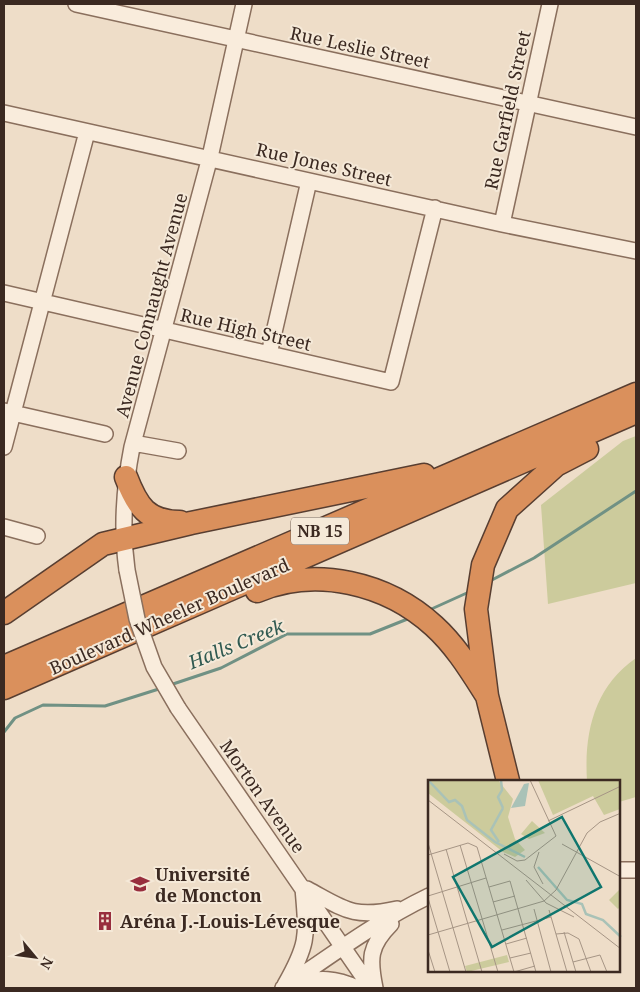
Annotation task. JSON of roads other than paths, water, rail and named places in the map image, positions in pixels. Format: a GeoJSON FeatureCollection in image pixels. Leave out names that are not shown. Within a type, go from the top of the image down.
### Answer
{"type":"FeatureCollection","features":[{"type":"Feature","properties":{"kind":"highway"},"geometry":{"type":"LineString","coordinates":[[4,613],[103,544],[191,523],[433,473],[636,387]]}},
{"type":"Feature","properties":{"kind":"highway","name":"Boulevard Wheeler Boulevard"},"geometry":{"type":"LineString","coordinates":[[4,667],[636,394]]}},
{"type":"Feature","properties":{"kind":"highway","name":"Boulevard Wheeler Boulevard"},"geometry":{"type":"LineString","coordinates":[[4,688],[636,412]]}},
{"type":"Feature","properties":{"kind":"highway"},"geometry":{"type":"LineString","coordinates":[[508,780],[487,696],[476,608],[483,565],[506,509],[556,465],[636,423]]}},
{"type":"Feature","properties":{"kind":"highway"},"geometry":{"type":"LineString","coordinates":[[126,477],[139,506],[163,522],[191,523]]}},
{"type":"Feature","properties":{"kind":"highway"},"geometry":{"type":"LineString","coordinates":[[30,676],[96,657],[277,582],[326,579],[365,586],[400,600],[435,626],[463,658],[487,696]]}},
{"type":"Feature","properties":{"kind":"street","name":"Rue Leslie Street"},"geometry":{"type":"LineString","coordinates":[[76,4],[636,127]]}},
{"type":"Feature","properties":{"kind":"street","name":"Avenue Connaught Avenue"},"geometry":{"type":"LineString","coordinates":[[137,619],[123,540],[126,477],[133,443],[210,157],[244,4]]}},
{"type":"Feature","properties":{"kind":"street","name":"Rue Garfield Street"},"geometry":{"type":"LineString","coordinates":[[502,224],[550,4]]}},
{"type":"Feature","properties":{"kind":"street","name":"Rue Jones Street"},"geometry":{"type":"LineString","coordinates":[[4,113],[210,157],[502,224],[636,251]]}},
{"type":"Feature","properties":{"kind":"street"},"geometry":{"type":"LineString","coordinates":[[4,447],[8,412],[41,302],[87,132]]}},
{"type":"Feature","properties":{"kind":"street"},"geometry":{"type":"LineString","coordinates":[[269,354],[309,181]]}},
{"type":"Feature","properties":{"kind":"street","name":"Rue High Street"},"geometry":{"type":"LineString","coordinates":[[4,293],[391,382],[435,208]]}},
{"type":"Feature","properties":{"kind":"street"},"geometry":{"type":"LineString","coordinates":[[8,412],[105,434]]}},
{"type":"Feature","properties":{"kind":"street"},"geometry":{"type":"LineString","coordinates":[[133,443],[178,451]]}},
{"type":"Feature","properties":{"kind":"street"},"geometry":{"type":"LineString","coordinates":[[4,527],[37,536]]}},
{"type":"Feature","properties":{"kind":"street","name":"Morton Avenue"},"geometry":{"type":"LineString","coordinates":[[137,619],[154,667],[178,708],[371,988]]}},
{"type":"Feature","properties":{"kind":"street"},"geometry":{"type":"LineString","coordinates":[[620,870],[636,870]]}},
{"type":"Feature","properties":{"kind":"street"},"geometry":{"type":"LineString","coordinates":[[303,887],[340,907],[354,912],[372,915],[410,906]]}},
{"type":"Feature","properties":{"kind":"street"},"geometry":{"type":"LineString","coordinates":[[283,988],[301,958],[306,939],[303,887]]}},
{"type":"Feature","properties":{"kind":"street"},"geometry":{"type":"LineString","coordinates":[[283,988],[344,947],[428,897]]}},
{"type":"Feature","properties":{"kind":"street"},"geometry":{"type":"LineString","coordinates":[[376,988],[371,967],[372,950],[379,935],[410,906]]}},
{"type":"Feature","properties":{"kind":"street"},"geometry":{"type":"LineString","coordinates":[[283,988],[313,979],[327,978],[357,988]]}},
{"type":"Feature","properties":{"kind":"waterway","name":"Halls Creek"},"geometry":{"type":"LineString","coordinates":[[490,581],[534,558],[636,491]]}},
{"type":"Feature","properties":{"kind":"waterway","name":"Halls Creek"},"geometry":{"type":"LineString","coordinates":[[427,611],[469,592]]}},
{"type":"Feature","properties":{"kind":"waterway","name":"Halls Creek"},"geometry":{"type":"LineString","coordinates":[[170,685],[221,668],[287,634],[370,634],[410,618]]}},
{"type":"Feature","properties":{"kind":"waterway","name":"Halls Creek"},"geometry":{"type":"LineString","coordinates":[[4,732],[15,718],[43,705],[105,706],[162,688]]}},
{"type":"Feature","properties":{"kind":"place","name":"Université de Moncton"},"geometry":{"type":"Point","coordinates":[140,884]}},
{"type":"Feature","properties":{"kind":"place","name":"Aréna J.-Louis-Lévesque"},"geometry":{"type":"Point","coordinates":[105,921]}}]}
